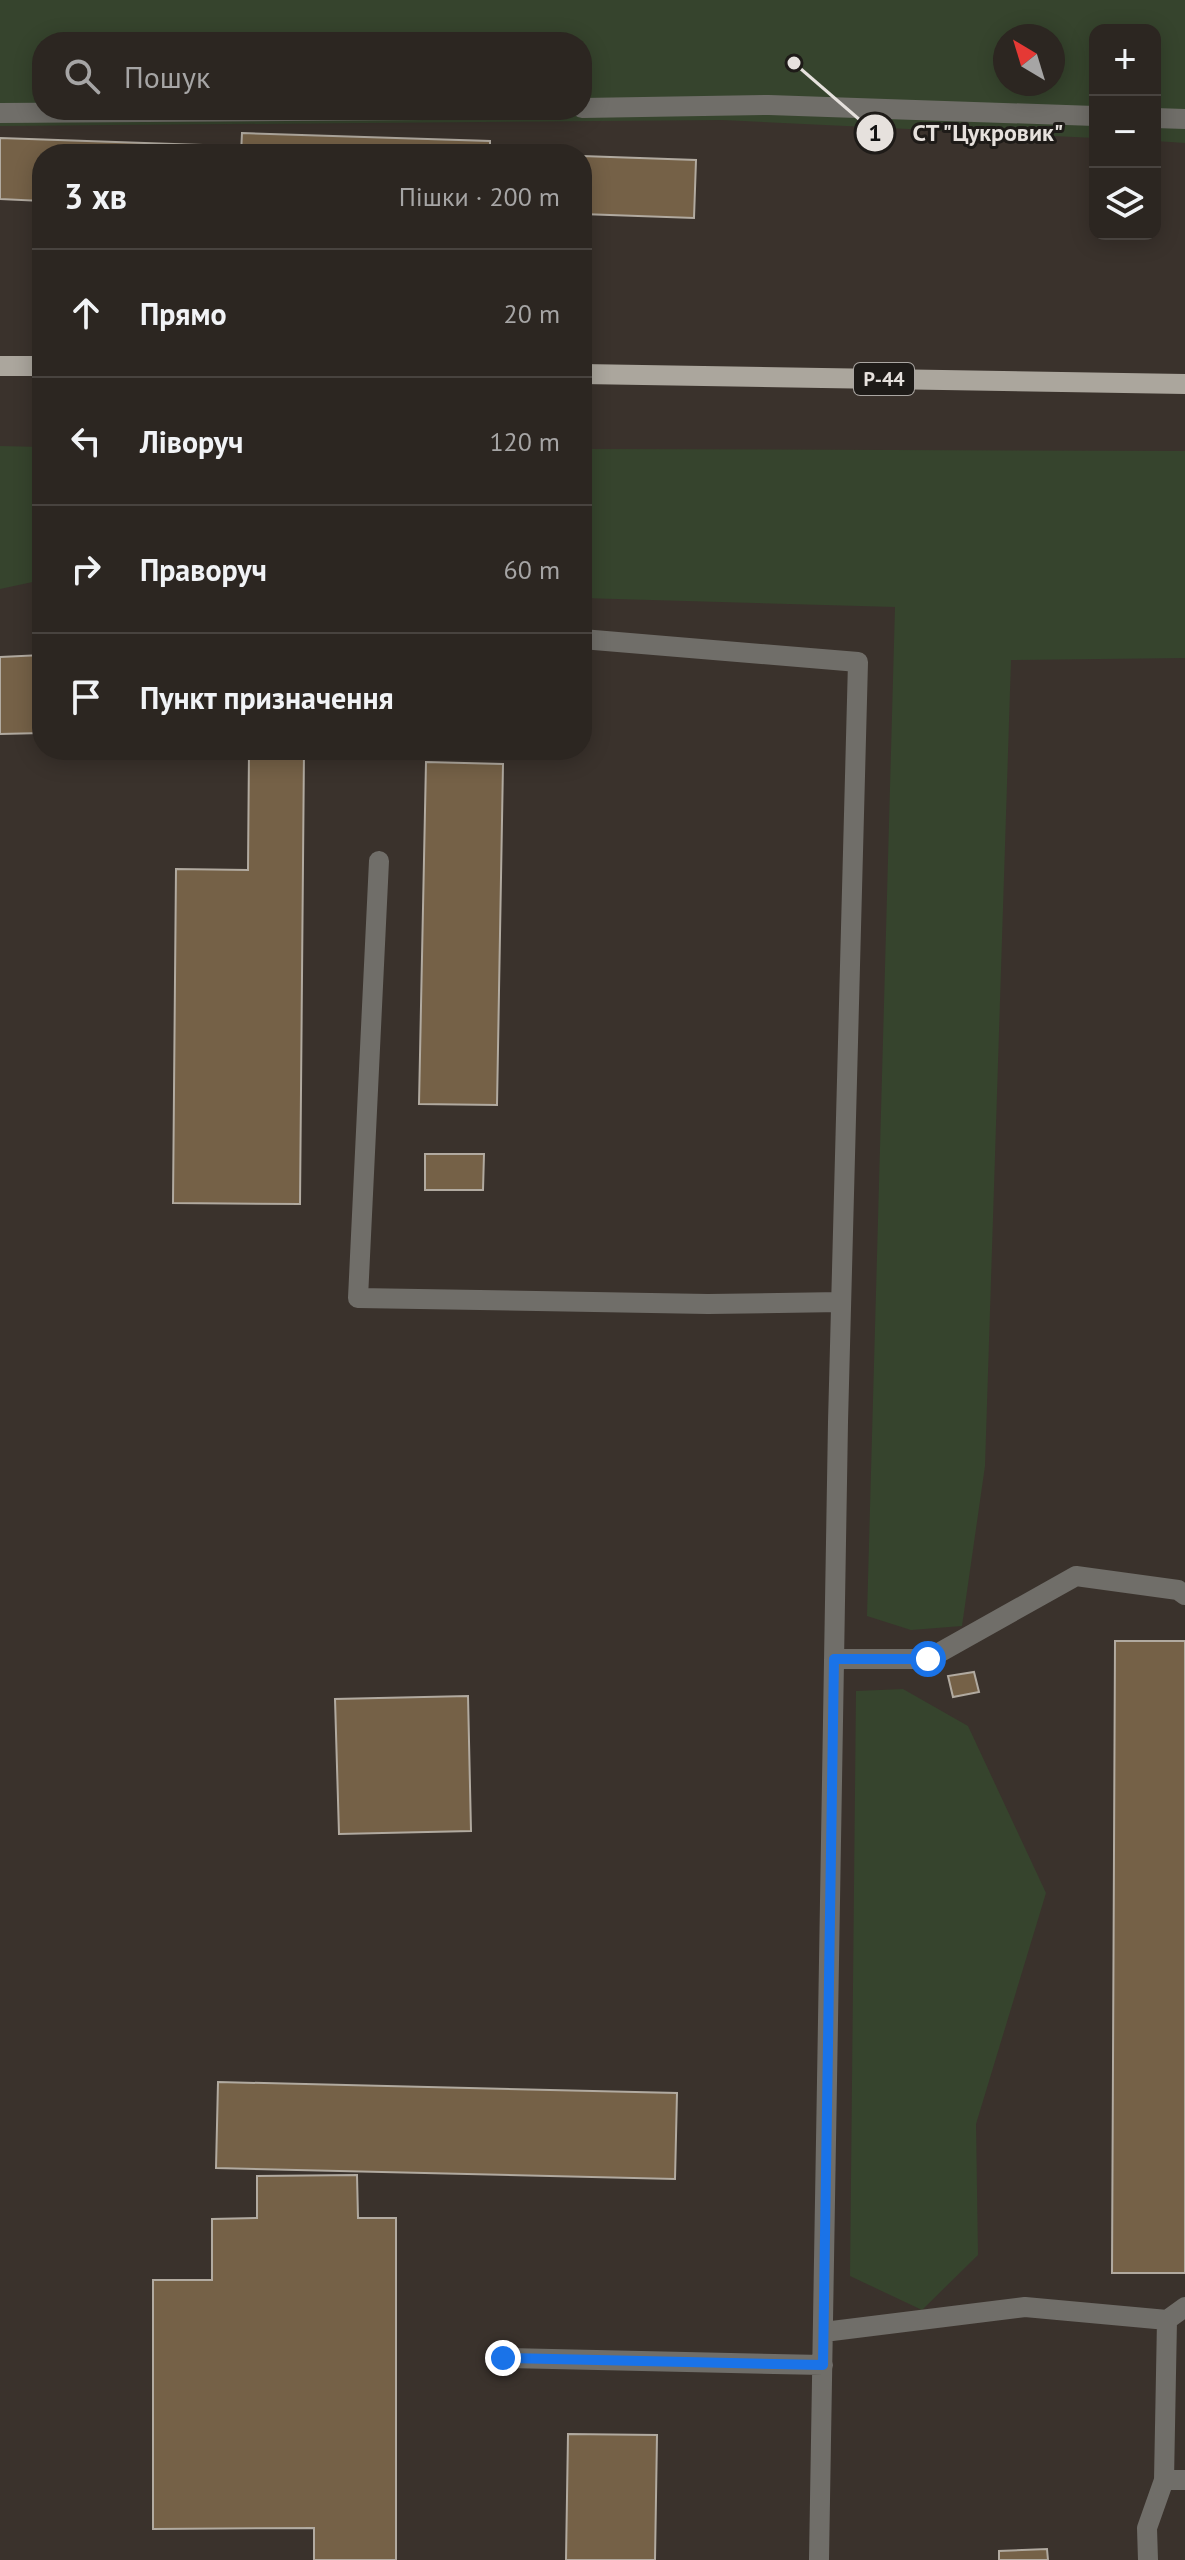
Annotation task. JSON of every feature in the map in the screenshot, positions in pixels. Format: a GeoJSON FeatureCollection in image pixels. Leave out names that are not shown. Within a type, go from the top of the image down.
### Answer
{"type":"FeatureCollection","features":[{"type":"Feature","properties":{"kind":"main road"},"geometry":{"type":"LineString","coordinates":[[0,366],[32,366]]}},
{"type":"Feature","properties":{"kind":"main road","name":"Р-44"},"geometry":{"type":"LineString","coordinates":[[592,374],[1185,384]]}},
{"type":"Feature","properties":{"kind":"lane"},"geometry":{"type":"LineString","coordinates":[[592,108],[769,105],[1089,116]]}},
{"type":"Feature","properties":{"kind":"lane"},"geometry":{"type":"LineString","coordinates":[[0,113],[32,113]]}},
{"type":"Feature","properties":{"kind":"lane"},"geometry":{"type":"LineString","coordinates":[[1161,118],[1185,119]]}},
{"type":"Feature","properties":{"kind":"lane"},"geometry":{"type":"LineString","coordinates":[[592,640],[858,662],[841,1302],[819,2560]]}},
{"type":"Feature","properties":{"kind":"lane"},"geometry":{"type":"LineString","coordinates":[[379,861],[358,1298],[708,1304],[841,1302]]}},
{"type":"Feature","properties":{"kind":"lane"},"geometry":{"type":"LineString","coordinates":[[834,1659],[928,1659],[1076,1576],[1178,1590],[1185,1595]]}},
{"type":"Feature","properties":{"kind":"lane"},"geometry":{"type":"LineString","coordinates":[[824,2332],[1025,2307],[1167,2320],[1185,2307]]}},
{"type":"Feature","properties":{"kind":"lane"},"geometry":{"type":"LineString","coordinates":[[1148,2560],[1147,2528],[1164,2480],[1167,2320]]}},
{"type":"Feature","properties":{"kind":"lane"},"geometry":{"type":"LineString","coordinates":[[503,2358],[823,2365]]}},
{"type":"Feature","properties":{"kind":"lane"},"geometry":{"type":"LineString","coordinates":[[1164,2480],[1185,2480]]}},
{"type":"Feature","properties":{"kind":"green space"},"geometry":{"type":"Polygon","coordinates":[[[0,0],[1185,0],[1185,143],[1161,141],[1161,24],[1089,24],[1089,138],[722,120],[0,126],[0,0]]]}},
{"type":"Feature","properties":{"kind":"green space"},"geometry":{"type":"Polygon","coordinates":[[[0,446],[32,447],[32,582],[0,589],[0,446]]]}},
{"type":"Feature","properties":{"kind":"green space"},"geometry":{"type":"Polygon","coordinates":[[[592,449],[1185,451],[1185,658],[1011,660],[985,1466],[962,1626],[911,1630],[867,1616],[895,607],[592,598],[592,449]]]}},
{"type":"Feature","properties":{"kind":"green space"},"geometry":{"type":"Polygon","coordinates":[[[903,1689],[968,1726],[1046,1893],[976,2124],[978,2255],[922,2310],[850,2276],[856,1691],[903,1689]]]}},
{"type":"Feature","properties":{"kind":"building"},"geometry":{"type":"Polygon","coordinates":[[[242,133],[490,141],[490,144],[241,144],[242,133]]]}},
{"type":"Feature","properties":{"kind":"building"},"geometry":{"type":"Polygon","coordinates":[[[0,138],[173,144],[32,144],[32,201],[0,199],[0,138]]]}},
{"type":"Feature","properties":{"kind":"building"},"geometry":{"type":"Polygon","coordinates":[[[592,156],[696,160],[694,218],[592,214],[592,156]]]}},
{"type":"Feature","properties":{"kind":"building"},"geometry":{"type":"Polygon","coordinates":[[[32,655],[32,733],[0,734],[0,657],[32,655]]]}},
{"type":"Feature","properties":{"kind":"building"},"geometry":{"type":"Polygon","coordinates":[[[249,760],[304,760],[300,1204],[173,1203],[176,869],[248,870],[249,760]]]}},
{"type":"Feature","properties":{"kind":"building"},"geometry":{"type":"Polygon","coordinates":[[[426,762],[503,764],[497,1105],[419,1104],[426,762]]]}},
{"type":"Feature","properties":{"kind":"building"},"geometry":{"type":"Polygon","coordinates":[[[425,1154],[484,1154],[483,1190],[425,1190],[425,1154]]]}},
{"type":"Feature","properties":{"kind":"building"},"geometry":{"type":"Polygon","coordinates":[[[1115,1641],[1185,1641],[1185,2273],[1112,2273],[1115,1641]]]}},
{"type":"Feature","properties":{"kind":"building"},"geometry":{"type":"Polygon","coordinates":[[[974,1672],[979,1692],[953,1697],[948,1676],[974,1672]]]}},
{"type":"Feature","properties":{"kind":"building"},"geometry":{"type":"Polygon","coordinates":[[[468,1696],[471,1831],[339,1834],[335,1699],[468,1696]]]}},
{"type":"Feature","properties":{"kind":"building"},"geometry":{"type":"Polygon","coordinates":[[[218,2082],[677,2093],[675,2179],[216,2168],[218,2082]]]}},
{"type":"Feature","properties":{"kind":"building"},"geometry":{"type":"Polygon","coordinates":[[[357,2175],[358,2218],[396,2218],[396,2560],[314,2560],[314,2528],[153,2529],[153,2280],[212,2280],[212,2219],[257,2218],[257,2176],[357,2175]]]}},
{"type":"Feature","properties":{"kind":"building"},"geometry":{"type":"Polygon","coordinates":[[[568,2434],[657,2435],[655,2560],[566,2560],[568,2434]]]}},
{"type":"Feature","properties":{"kind":"building"},"geometry":{"type":"Polygon","coordinates":[[[1047,2549],[1048,2560],[999,2560],[999,2551],[1047,2549]]]}},
{"type":"Feature","properties":{"kind":"place","name":"СТ \"Цукровик\""},"geometry":{"type":"Point","coordinates":[794,63]}},
{"type":"Feature","properties":{"kind":"route"},"geometry":{"type":"LineString","coordinates":[[503,2358],[823,2365],[834,1659],[928,1659]]}}]}
